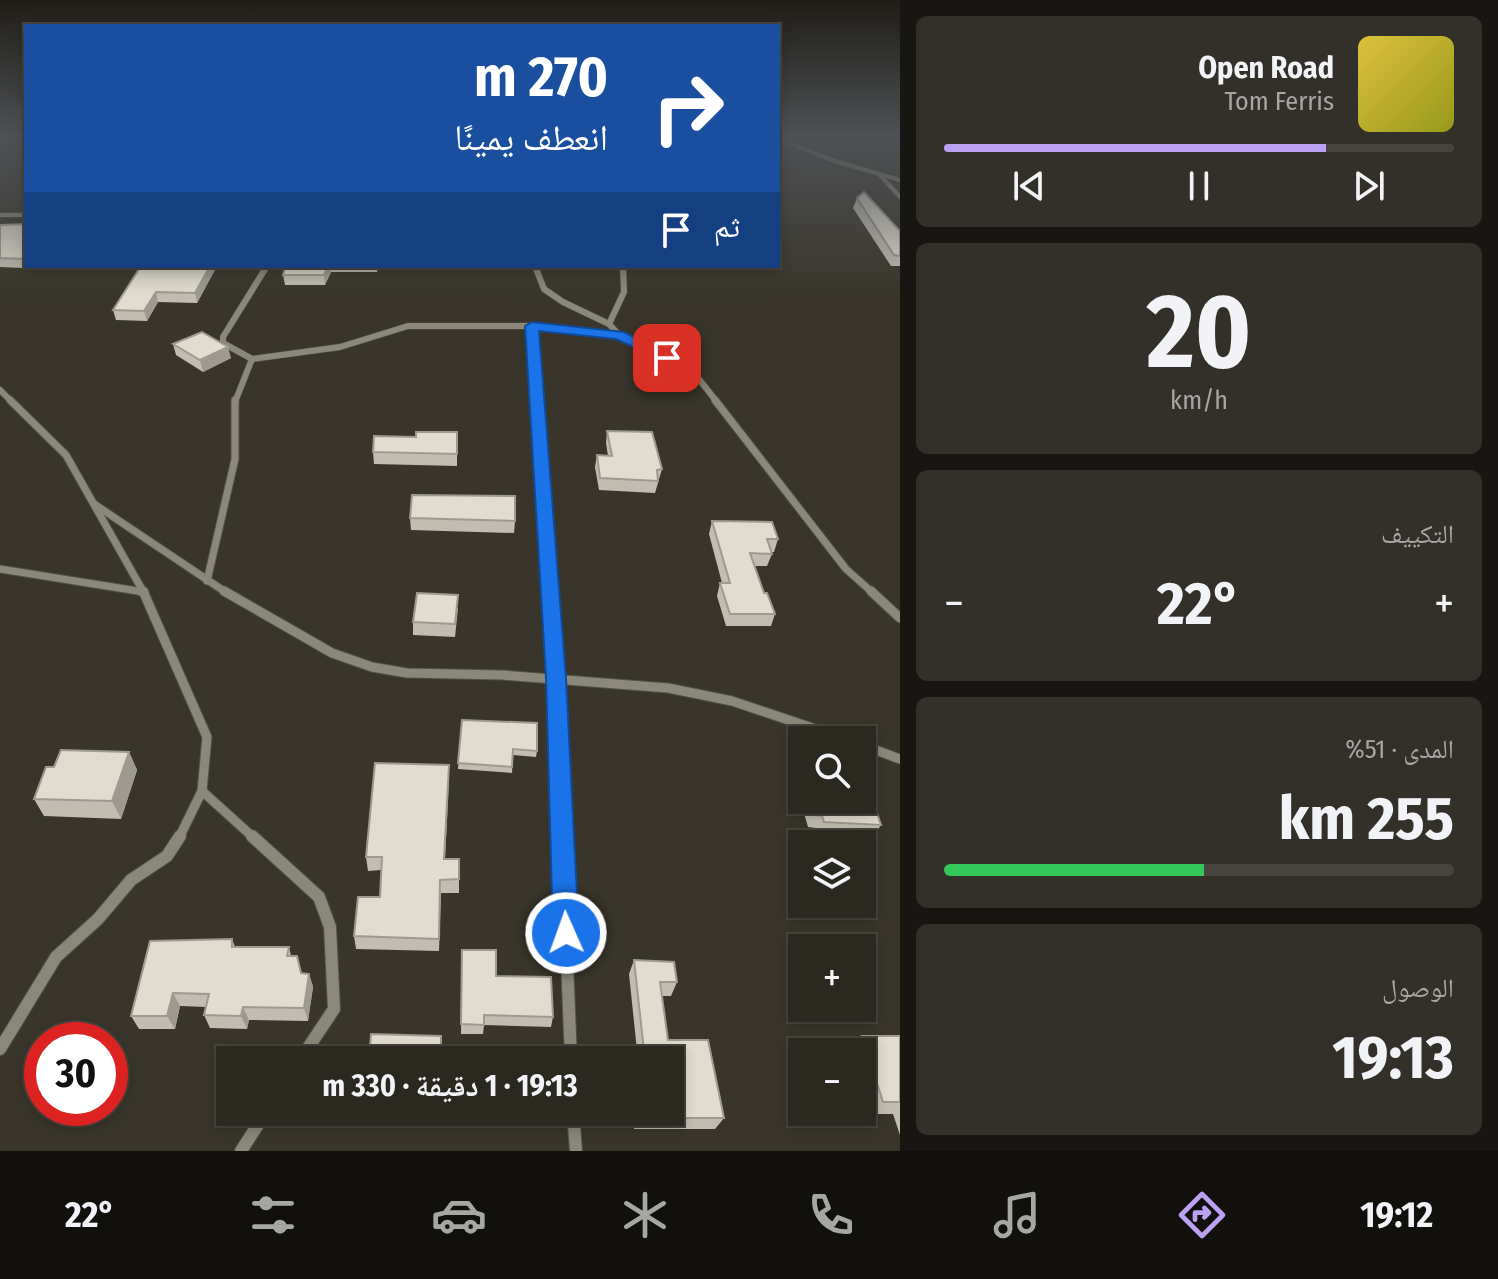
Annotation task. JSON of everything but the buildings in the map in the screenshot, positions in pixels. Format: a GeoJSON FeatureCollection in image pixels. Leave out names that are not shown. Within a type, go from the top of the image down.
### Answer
{"type":"FeatureCollection","features":[{"type":"Feature","properties":{"kind":"street"},"geometry":{"type":"LineString","coordinates":[[0,215],[24,215]]}},
{"type":"Feature","properties":{"kind":"street"},"geometry":{"type":"LineString","coordinates":[[266,268],[223,337],[223,343],[252,359],[340,347],[408,326],[532,326],[619,335],[691,369],[846,569],[900,618]]}},
{"type":"Feature","properties":{"kind":"street"},"geometry":{"type":"LineString","coordinates":[[536,268],[544,289],[563,302],[609,324],[619,335]]}},
{"type":"Feature","properties":{"kind":"street"},"geometry":{"type":"LineString","coordinates":[[609,324],[624,292],[623,268]]}},
{"type":"Feature","properties":{"kind":"street"},"geometry":{"type":"LineString","coordinates":[[532,326],[556,678],[570,1046]]}},
{"type":"Feature","properties":{"kind":"street"},"geometry":{"type":"LineString","coordinates":[[207,581],[235,459],[235,396],[252,359]]}},
{"type":"Feature","properties":{"kind":"street"},"geometry":{"type":"LineString","coordinates":[[0,390],[66,455],[144,592],[207,737],[202,791],[186,827],[167,856],[131,880],[98,919],[56,957],[0,1049]]}},
{"type":"Feature","properties":{"kind":"street"},"geometry":{"type":"LineString","coordinates":[[94,504],[207,581],[332,653],[372,667],[407,673],[556,678],[668,688],[732,701],[806,726]]}},
{"type":"Feature","properties":{"kind":"street"},"geometry":{"type":"LineString","coordinates":[[0,569],[144,592]]}},
{"type":"Feature","properties":{"kind":"street"},"geometry":{"type":"LineString","coordinates":[[876,750],[900,759]]}},
{"type":"Feature","properties":{"kind":"street"},"geometry":{"type":"LineString","coordinates":[[202,791],[319,897],[330,927],[334,1009],[309,1046]]}},
{"type":"Feature","properties":{"kind":"street"},"geometry":{"type":"LineString","coordinates":[[241,1151],[257,1126]]}},
{"type":"Feature","properties":{"kind":"street"},"geometry":{"type":"LineString","coordinates":[[574,1126],[576,1151]]}},
{"type":"Feature","properties":{"kind":"route"},"geometry":{"type":"LineString","coordinates":[[566,933],[556,678],[532,326],[619,335],[667,358]]}}]}
